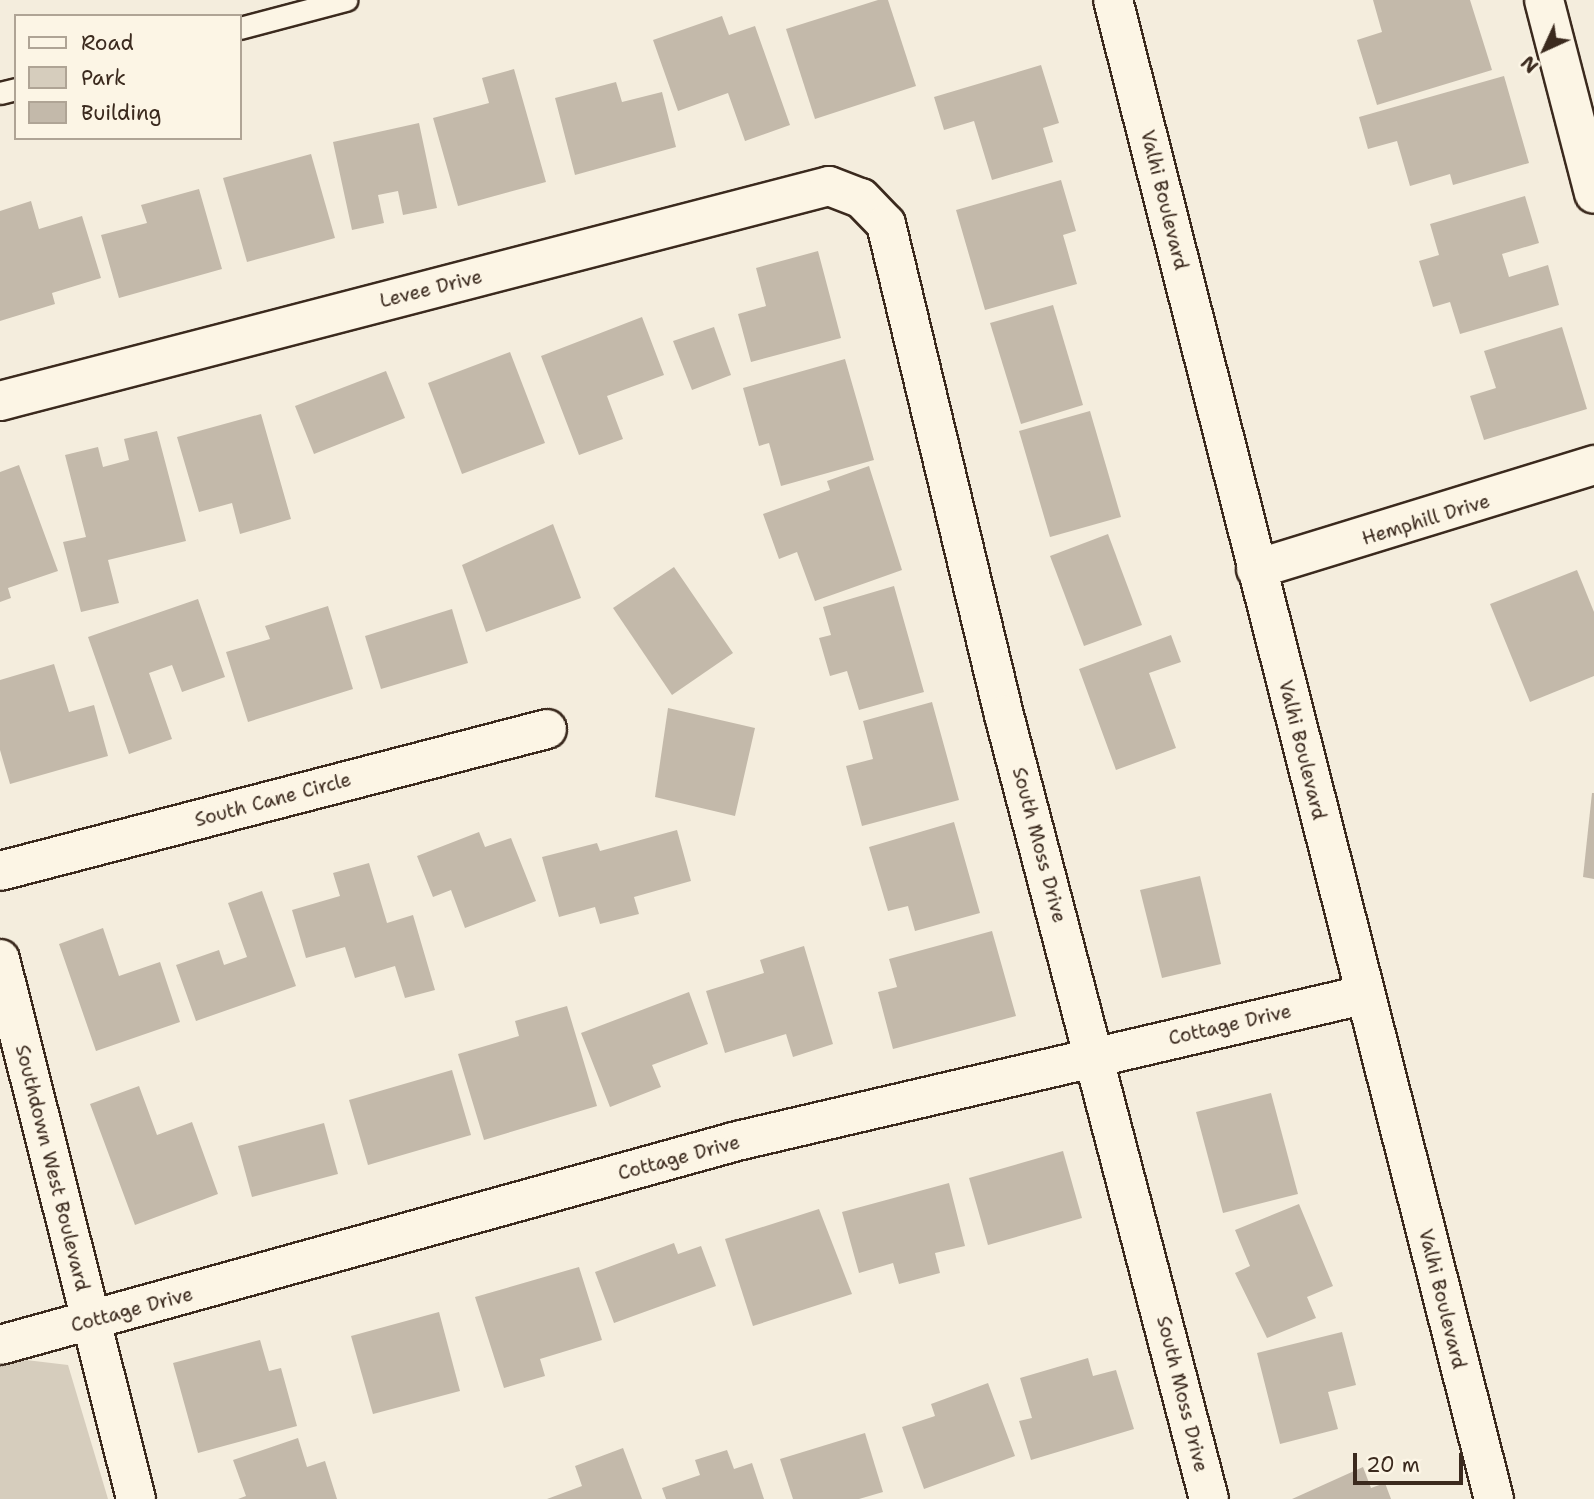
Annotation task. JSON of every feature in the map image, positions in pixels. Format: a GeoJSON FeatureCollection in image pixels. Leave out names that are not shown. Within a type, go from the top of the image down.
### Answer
{"type":"FeatureCollection","features":[{"type":"Feature","properties":{"kind":"street","name":"Valhi Boulevard"},"geometry":{"type":"LineString","coordinates":[[1113,0],[1363,995],[1493,1499]]}},
{"type":"Feature","properties":{"kind":"street"},"geometry":{"type":"LineString","coordinates":[[1544,0],[1594,194]]}},
{"type":"Feature","properties":{"kind":"street","name":"Levee Drive"},"geometry":{"type":"LineString","coordinates":[[0,401],[829,186],[862,198]]}},
{"type":"Feature","properties":{"kind":"street","name":"South Moss Drive"},"geometry":{"type":"LineString","coordinates":[[862,198],[886,224],[1004,715],[1096,1056],[1203,1498]]}},
{"type":"Feature","properties":{"kind":"street","name":"Hemphill Drive"},"geometry":{"type":"LineString","coordinates":[[1256,569],[1594,466]]}},
{"type":"Feature","properties":{"kind":"street","name":"South Cane Circle"},"geometry":{"type":"LineString","coordinates":[[0,871],[547,729]]}},
{"type":"Feature","properties":{"kind":"street","name":"Southdown West Boulevard"},"geometry":{"type":"LineString","coordinates":[[0,959],[136,1499]]}},
{"type":"Feature","properties":{"kind":"street","name":"Cottage Drive"},"geometry":{"type":"LineString","coordinates":[[0,1345],[737,1141],[1363,995]]}},
{"type":"Feature","properties":{"kind":"lane"},"geometry":{"type":"LineString","coordinates":[[242,28],[346,0]]}},
{"type":"Feature","properties":{"kind":"green space"},"geometry":{"type":"Polygon","coordinates":[[[26,1360],[68,1365],[108,1499],[0,1499],[0,1366],[26,1360]]]}},
{"type":"Feature","properties":{"kind":"building"},"geometry":{"type":"Polygon","coordinates":[[[878,0],[888,0],[916,86],[815,119],[786,29],[878,0]]]}},
{"type":"Feature","properties":{"kind":"building"},"geometry":{"type":"Polygon","coordinates":[[[1373,0],[1470,0],[1492,70],[1377,105],[1357,40],[1382,32],[1373,0]]]}},
{"type":"Feature","properties":{"kind":"building"},"geometry":{"type":"Polygon","coordinates":[[[722,16],[729,35],[755,26],[790,125],[745,141],[728,93],[678,111],[653,40],[722,16]]]}},
{"type":"Feature","properties":{"kind":"building"},"geometry":{"type":"Polygon","coordinates":[[[1041,65],[1059,123],[1043,128],[1053,162],[992,180],[974,121],[944,130],[934,97],[1041,65]]]}},
{"type":"Feature","properties":{"kind":"building"},"geometry":{"type":"Polygon","coordinates":[[[514,69],[546,182],[458,206],[433,118],[489,103],[482,78],[514,69]]]}},
{"type":"Feature","properties":{"kind":"building"},"geometry":{"type":"Polygon","coordinates":[[[1504,76],[1529,163],[1453,185],[1450,174],[1410,186],[1397,141],[1368,149],[1359,117],[1504,76]]]}},
{"type":"Feature","properties":{"kind":"building"},"geometry":{"type":"Polygon","coordinates":[[[616,82],[622,102],[662,92],[676,147],[575,175],[555,98],[616,82]]]}},
{"type":"Feature","properties":{"kind":"building"},"geometry":{"type":"Polygon","coordinates":[[[419,123],[437,208],[403,215],[398,191],[378,195],[384,223],[352,230],[333,142],[419,123]]]}},
{"type":"Feature","properties":{"kind":"building"},"geometry":{"type":"Polygon","coordinates":[[[311,154],[335,238],[247,262],[223,178],[311,154]]]}},
{"type":"Feature","properties":{"kind":"building"},"geometry":{"type":"Polygon","coordinates":[[[1061,180],[1076,231],[1063,235],[1077,284],[985,310],[956,210],[1061,180]]]}},
{"type":"Feature","properties":{"kind":"building"},"geometry":{"type":"Polygon","coordinates":[[[199,189],[222,269],[119,298],[101,235],[147,223],[141,205],[199,189]]]}},
{"type":"Feature","properties":{"kind":"building"},"geometry":{"type":"Polygon","coordinates":[[[1525,196],[1539,243],[1502,254],[1509,277],[1548,265],[1559,305],[1460,334],[1450,302],[1433,307],[1419,261],[1439,255],[1430,224],[1525,196]]]}},
{"type":"Feature","properties":{"kind":"building"},"geometry":{"type":"Polygon","coordinates":[[[31,201],[39,229],[82,216],[101,278],[52,293],[55,304],[0,321],[0,211],[31,201]]]}},
{"type":"Feature","properties":{"kind":"building"},"geometry":{"type":"Polygon","coordinates":[[[818,251],[841,338],[751,362],[738,314],[766,306],[756,268],[818,251]]]}},
{"type":"Feature","properties":{"kind":"building"},"geometry":{"type":"Polygon","coordinates":[[[1053,305],[1083,405],[1021,424],[990,323],[1053,305]]]}},
{"type":"Feature","properties":{"kind":"building"},"geometry":{"type":"Polygon","coordinates":[[[642,317],[664,375],[607,396],[623,439],[579,455],[541,356],[642,317]]]}},
{"type":"Feature","properties":{"kind":"building"},"geometry":{"type":"Polygon","coordinates":[[[714,327],[731,375],[692,390],[673,341],[714,327]]]}},
{"type":"Feature","properties":{"kind":"building"},"geometry":{"type":"Polygon","coordinates":[[[1562,327],[1587,409],[1484,440],[1470,396],[1496,388],[1484,351],[1562,327]]]}},
{"type":"Feature","properties":{"kind":"building"},"geometry":{"type":"Polygon","coordinates":[[[510,352],[545,443],[462,474],[428,383],[510,352]]]}},
{"type":"Feature","properties":{"kind":"building"},"geometry":{"type":"Polygon","coordinates":[[[845,359],[874,460],[781,486],[769,443],[759,446],[743,388],[845,359]]]}},
{"type":"Feature","properties":{"kind":"building"},"geometry":{"type":"Polygon","coordinates":[[[386,371],[405,418],[314,454],[295,406],[386,371]]]}},
{"type":"Feature","properties":{"kind":"building"},"geometry":{"type":"Polygon","coordinates":[[[1090,411],[1121,517],[1050,537],[1019,431],[1090,411]]]}},
{"type":"Feature","properties":{"kind":"building"},"geometry":{"type":"Polygon","coordinates":[[[261,414],[291,519],[240,534],[232,503],[199,512],[177,437],[261,414]]]}},
{"type":"Feature","properties":{"kind":"building"},"geometry":{"type":"Polygon","coordinates":[[[157,431],[186,541],[108,560],[119,603],[81,612],[63,542],[86,537],[65,455],[98,447],[103,467],[129,460],[124,439],[157,431]]]}},
{"type":"Feature","properties":{"kind":"building"},"geometry":{"type":"Polygon","coordinates":[[[19,465],[58,571],[8,588],[11,598],[0,602],[0,472],[19,465]]]}},
{"type":"Feature","properties":{"kind":"building"},"geometry":{"type":"Polygon","coordinates":[[[869,466],[902,570],[815,601],[797,552],[779,559],[763,514],[830,490],[827,481],[869,466]]]}},
{"type":"Feature","properties":{"kind":"building"},"geometry":{"type":"Polygon","coordinates":[[[553,524],[581,598],[486,632],[462,565],[553,524]]]}},
{"type":"Feature","properties":{"kind":"building"},"geometry":{"type":"Polygon","coordinates":[[[1108,534],[1142,625],[1084,646],[1050,556],[1108,534]]]}},
{"type":"Feature","properties":{"kind":"building"},"geometry":{"type":"Polygon","coordinates":[[[674,567],[733,653],[672,695],[613,608],[674,567]]]}},
{"type":"Feature","properties":{"kind":"building"},"geometry":{"type":"Polygon","coordinates":[[[1577,570],[1594,612],[1594,676],[1530,702],[1490,604],[1577,570]]]}},
{"type":"Feature","properties":{"kind":"building"},"geometry":{"type":"Polygon","coordinates":[[[894,586],[924,692],[859,710],[847,671],[830,676],[819,638],[831,635],[823,607],[894,586]]]}},
{"type":"Feature","properties":{"kind":"building"},"geometry":{"type":"Polygon","coordinates":[[[198,599],[225,677],[182,692],[172,665],[149,673],[172,739],[129,754],[88,637],[198,599]]]}},
{"type":"Feature","properties":{"kind":"building"},"geometry":{"type":"Polygon","coordinates":[[[328,606],[353,689],[248,722],[226,652],[270,639],[265,626],[328,606]]]}},
{"type":"Feature","properties":{"kind":"building"},"geometry":{"type":"Polygon","coordinates":[[[452,609],[468,663],[381,689],[365,636],[452,609]]]}},
{"type":"Feature","properties":{"kind":"building"},"geometry":{"type":"Polygon","coordinates":[[[1171,635],[1181,662],[1149,673],[1176,748],[1116,770],[1079,669],[1171,635]]]}},
{"type":"Feature","properties":{"kind":"building"},"geometry":{"type":"Polygon","coordinates":[[[54,664],[69,712],[94,705],[108,756],[10,784],[0,750],[0,680],[54,664]]]}},
{"type":"Feature","properties":{"kind":"building"},"geometry":{"type":"Polygon","coordinates":[[[932,702],[959,800],[862,826],[846,766],[873,759],[863,721],[932,702]]]}},
{"type":"Feature","properties":{"kind":"building"},"geometry":{"type":"Polygon","coordinates":[[[668,708],[755,728],[735,816],[655,797],[668,708]]]}},
{"type":"Feature","properties":{"kind":"building"},"geometry":{"type":"Polygon","coordinates":[[[1594,793],[1594,879],[1583,877],[1594,793]]]}},
{"type":"Feature","properties":{"kind":"building"},"geometry":{"type":"Polygon","coordinates":[[[954,822],[980,913],[915,931],[908,906],[888,911],[869,847],[954,822]]]}},
{"type":"Feature","properties":{"kind":"building"},"geometry":{"type":"Polygon","coordinates":[[[677,830],[691,881],[634,897],[639,914],[600,924],[595,907],[559,917],[542,857],[597,843],[600,851],[677,830]]]}},
{"type":"Feature","properties":{"kind":"building"},"geometry":{"type":"Polygon","coordinates":[[[479,832],[485,847],[511,838],[536,901],[465,928],[451,890],[433,897],[417,856],[479,832]]]}},
{"type":"Feature","properties":{"kind":"building"},"geometry":{"type":"Polygon","coordinates":[[[369,863],[387,923],[413,915],[435,990],[405,998],[395,966],[355,978],[345,947],[306,958],[292,910],[340,896],[333,873],[369,863]]]}},
{"type":"Feature","properties":{"kind":"building"},"geometry":{"type":"Polygon","coordinates":[[[1200,876],[1221,964],[1162,978],[1140,890],[1200,876]]]}},
{"type":"Feature","properties":{"kind":"building"},"geometry":{"type":"Polygon","coordinates":[[[262,891],[296,986],[196,1021],[176,965],[219,950],[224,965],[247,957],[228,903],[262,891]]]}},
{"type":"Feature","properties":{"kind":"building"},"geometry":{"type":"Polygon","coordinates":[[[103,928],[119,976],[160,962],[180,1022],[96,1051],[59,944],[103,928]]]}},
{"type":"Feature","properties":{"kind":"building"},"geometry":{"type":"Polygon","coordinates":[[[992,931],[1016,1016],[893,1049],[878,992],[897,987],[889,959],[992,931]]]}},
{"type":"Feature","properties":{"kind":"building"},"geometry":{"type":"Polygon","coordinates":[[[804,946],[833,1044],[793,1057],[786,1034],[725,1053],[706,991],[764,973],[760,960],[804,946]]]}},
{"type":"Feature","properties":{"kind":"building"},"geometry":{"type":"Polygon","coordinates":[[[689,992],[708,1044],[652,1065],[661,1087],[610,1107],[581,1033],[689,992]]]}},
{"type":"Feature","properties":{"kind":"building"},"geometry":{"type":"Polygon","coordinates":[[[567,1006],[597,1106],[484,1140],[458,1054],[519,1036],[515,1021],[567,1006]]]}},
{"type":"Feature","properties":{"kind":"building"},"geometry":{"type":"Polygon","coordinates":[[[452,1070],[471,1135],[368,1165],[349,1100],[452,1070]]]}},
{"type":"Feature","properties":{"kind":"building"},"geometry":{"type":"Polygon","coordinates":[[[139,1086],[157,1135],[192,1122],[218,1194],[135,1225],[90,1104],[139,1086]]]}},
{"type":"Feature","properties":{"kind":"building"},"geometry":{"type":"Polygon","coordinates":[[[1271,1093],[1298,1194],[1223,1213],[1196,1112],[1271,1093]]]}},
{"type":"Feature","properties":{"kind":"building"},"geometry":{"type":"Polygon","coordinates":[[[324,1123],[338,1174],[252,1197],[238,1146],[324,1123]]]}},
{"type":"Feature","properties":{"kind":"building"},"geometry":{"type":"Polygon","coordinates":[[[1063,1151],[1082,1218],[988,1245],[969,1178],[1063,1151]]]}},
{"type":"Feature","properties":{"kind":"building"},"geometry":{"type":"Polygon","coordinates":[[[949,1183],[965,1246],[935,1253],[940,1273],[899,1284],[893,1263],[859,1273],[842,1212],[949,1183]]]}},
{"type":"Feature","properties":{"kind":"building"},"geometry":{"type":"Polygon","coordinates":[[[1299,1204],[1333,1286],[1307,1297],[1316,1318],[1267,1338],[1235,1273],[1250,1266],[1235,1230],[1299,1204]]]}},
{"type":"Feature","properties":{"kind":"building"},"geometry":{"type":"Polygon","coordinates":[[[819,1209],[852,1294],[753,1326],[725,1239],[819,1209]]]}},
{"type":"Feature","properties":{"kind":"building"},"geometry":{"type":"Polygon","coordinates":[[[674,1243],[678,1254],[701,1246],[716,1286],[614,1323],[595,1272],[674,1243]]]}},
{"type":"Feature","properties":{"kind":"building"},"geometry":{"type":"Polygon","coordinates":[[[579,1267],[602,1340],[540,1359],[545,1376],[504,1388],[475,1297],[579,1267]]]}},
{"type":"Feature","properties":{"kind":"building"},"geometry":{"type":"Polygon","coordinates":[[[439,1312],[460,1391],[373,1414],[351,1336],[439,1312]]]}},
{"type":"Feature","properties":{"kind":"building"},"geometry":{"type":"Polygon","coordinates":[[[1342,1332],[1356,1385],[1328,1392],[1338,1429],[1280,1444],[1257,1353],[1342,1332]]]}},
{"type":"Feature","properties":{"kind":"building"},"geometry":{"type":"Polygon","coordinates":[[[260,1340],[269,1371],[281,1368],[297,1426],[198,1453],[173,1363],[260,1340]]]}},
{"type":"Feature","properties":{"kind":"building"},"geometry":{"type":"Polygon","coordinates":[[[1088,1358],[1093,1376],[1116,1370],[1134,1429],[1031,1460],[1019,1421],[1032,1418],[1020,1378],[1088,1358]]]}},
{"type":"Feature","properties":{"kind":"building"},"geometry":{"type":"Polygon","coordinates":[[[988,1383],[1015,1456],[924,1489],[902,1427],[935,1416],[931,1404],[988,1383]]]}},
{"type":"Feature","properties":{"kind":"building"},"geometry":{"type":"Polygon","coordinates":[[[865,1433],[883,1492],[859,1499],[793,1499],[780,1459],[865,1433]]]}},
{"type":"Feature","properties":{"kind":"building"},"geometry":{"type":"Polygon","coordinates":[[[298,1438],[307,1467],[325,1461],[337,1499],[238,1499],[246,1496],[233,1460],[298,1438]]]}},
{"type":"Feature","properties":{"kind":"building"},"geometry":{"type":"Polygon","coordinates":[[[623,1448],[642,1499],[547,1499],[582,1486],[575,1466],[623,1448]]]}},
{"type":"Feature","properties":{"kind":"building"},"geometry":{"type":"Polygon","coordinates":[[[727,1450],[734,1469],[752,1463],[764,1499],[666,1499],[662,1488],[700,1475],[695,1460],[727,1450]]]}},
{"type":"Feature","properties":{"kind":"building"},"geometry":{"type":"Polygon","coordinates":[[[1363,1467],[1371,1488],[1385,1483],[1391,1499],[1292,1499],[1363,1467]]]}}]}
